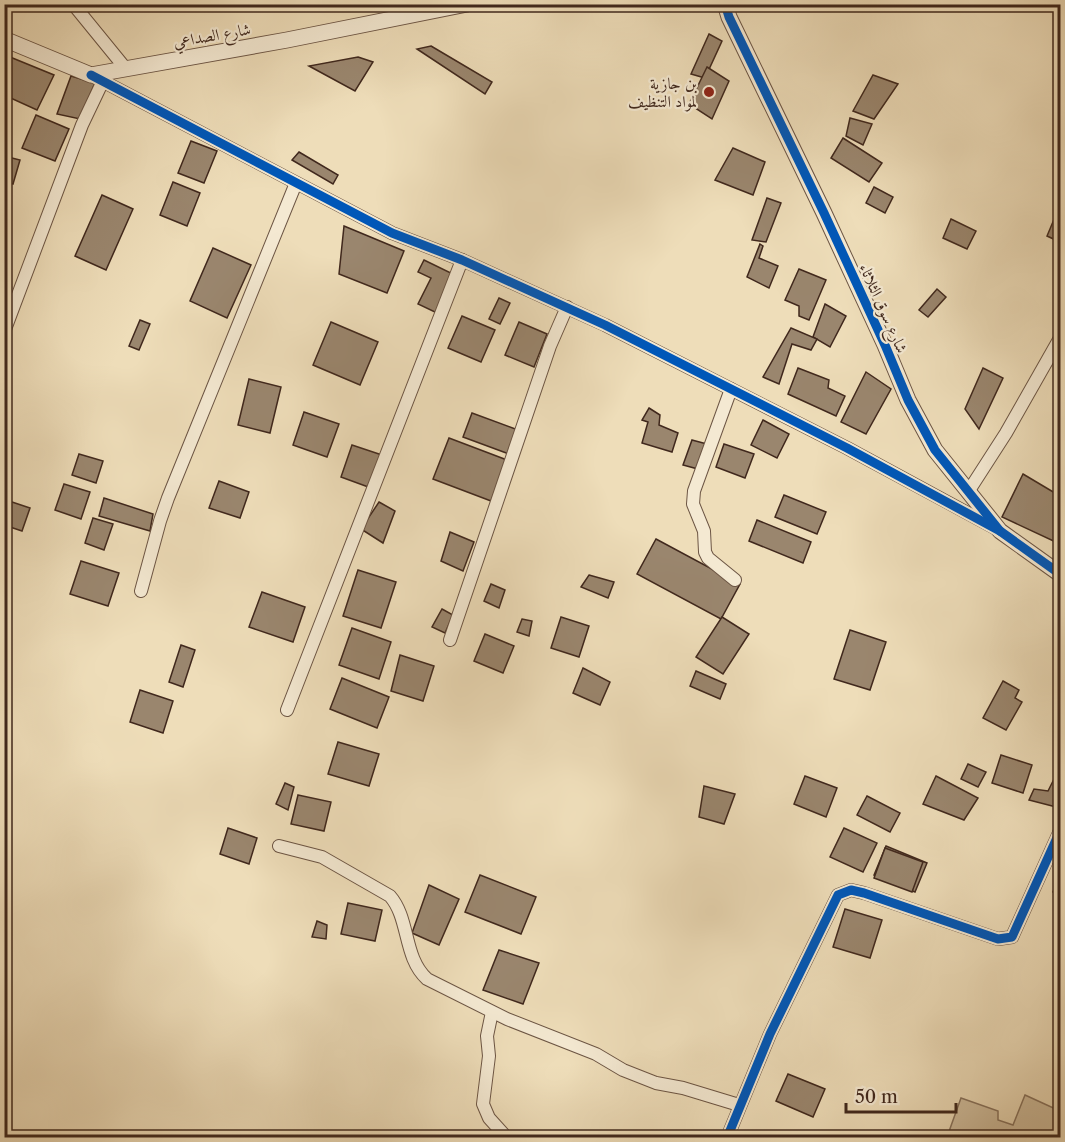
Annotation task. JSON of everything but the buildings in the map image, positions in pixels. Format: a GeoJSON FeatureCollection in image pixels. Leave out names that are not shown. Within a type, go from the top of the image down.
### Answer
{"type":"FeatureCollection","features":[{"type":"Feature","properties":{"kind":"street"},"geometry":{"type":"LineString","coordinates":[[73,4],[126,69]]}},
{"type":"Feature","properties":{"kind":"street","name":"شارع الصداعي"},"geometry":{"type":"LineString","coordinates":[[97,79],[126,69],[286,40],[426,8],[467,4]]}},
{"type":"Feature","properties":{"kind":"street","name":"شارع سوق الثلاثاء"},"geometry":{"type":"LineString","coordinates":[[724,9],[825,213],[908,400],[934,450],[1000,531],[1060,574]]}},
{"type":"Feature","properties":{"kind":"street"},"geometry":{"type":"LineString","coordinates":[[4,39],[97,79],[392,233],[462,260],[567,307],[847,448],[1000,531]]}},
{"type":"Feature","properties":{"kind":"street"},"geometry":{"type":"LineString","coordinates":[[4,332],[97,79]]}},
{"type":"Feature","properties":{"kind":"street"},"geometry":{"type":"LineString","coordinates":[[141,591],[160,520],[174,482],[296,183]]}},
{"type":"Feature","properties":{"kind":"street"},"geometry":{"type":"LineString","coordinates":[[287,710],[462,260]]}},
{"type":"Feature","properties":{"kind":"street"},"geometry":{"type":"LineString","coordinates":[[450,640],[550,346],[567,307]]}},
{"type":"Feature","properties":{"kind":"street"},"geometry":{"type":"LineString","coordinates":[[968,492],[1006,433],[1060,338]]}},
{"type":"Feature","properties":{"kind":"street"},"geometry":{"type":"LineString","coordinates":[[731,389],[694,491],[693,504],[704,531],[705,552],[708,558],[735,580]]}},
{"type":"Feature","properties":{"kind":"street"},"geometry":{"type":"LineString","coordinates":[[727,1137],[788,994],[838,895],[851,890],[864,893],[998,939],[1012,937],[1060,831]]}},
{"type":"Feature","properties":{"kind":"street"},"geometry":{"type":"LineString","coordinates":[[279,846],[322,857],[390,896],[397,904],[414,962],[420,973],[427,979],[492,1012],[596,1054],[622,1070],[656,1083],[682,1088],[739,1105]]}},
{"type":"Feature","properties":{"kind":"street"},"geometry":{"type":"LineString","coordinates":[[492,1012],[487,1036],[489,1056],[483,1104],[489,1118],[502,1135],[507,1137]]}},
{"type":"Feature","properties":{"kind":"shaded area"},"geometry":{"type":"Polygon","coordinates":[[[1025,1095],[1060,1111],[1060,1137],[947,1137],[961,1098],[998,1111],[998,1120],[1013,1125],[1025,1095]]]}},
{"type":"Feature","properties":{"kind":"cycle path"},"geometry":{"type":"LineString","coordinates":[[725,4],[729,17],[824,213],[908,400],[935,450],[1000,531],[1060,574]]}},
{"type":"Feature","properties":{"kind":"cycle path"},"geometry":{"type":"LineString","coordinates":[[91,75],[392,233],[462,260],[605,325],[847,448],[1000,531]]}},
{"type":"Feature","properties":{"kind":"cycle path"},"geometry":{"type":"LineString","coordinates":[[727,1138],[770,1034],[838,895],[851,890],[864,893],[998,939],[1012,937],[1060,831]]}},
{"type":"Feature","properties":{"kind":"place","name":"بن جازية لمواد التنظيف"},"geometry":{"type":"Point","coordinates":[709,92]}}]}
